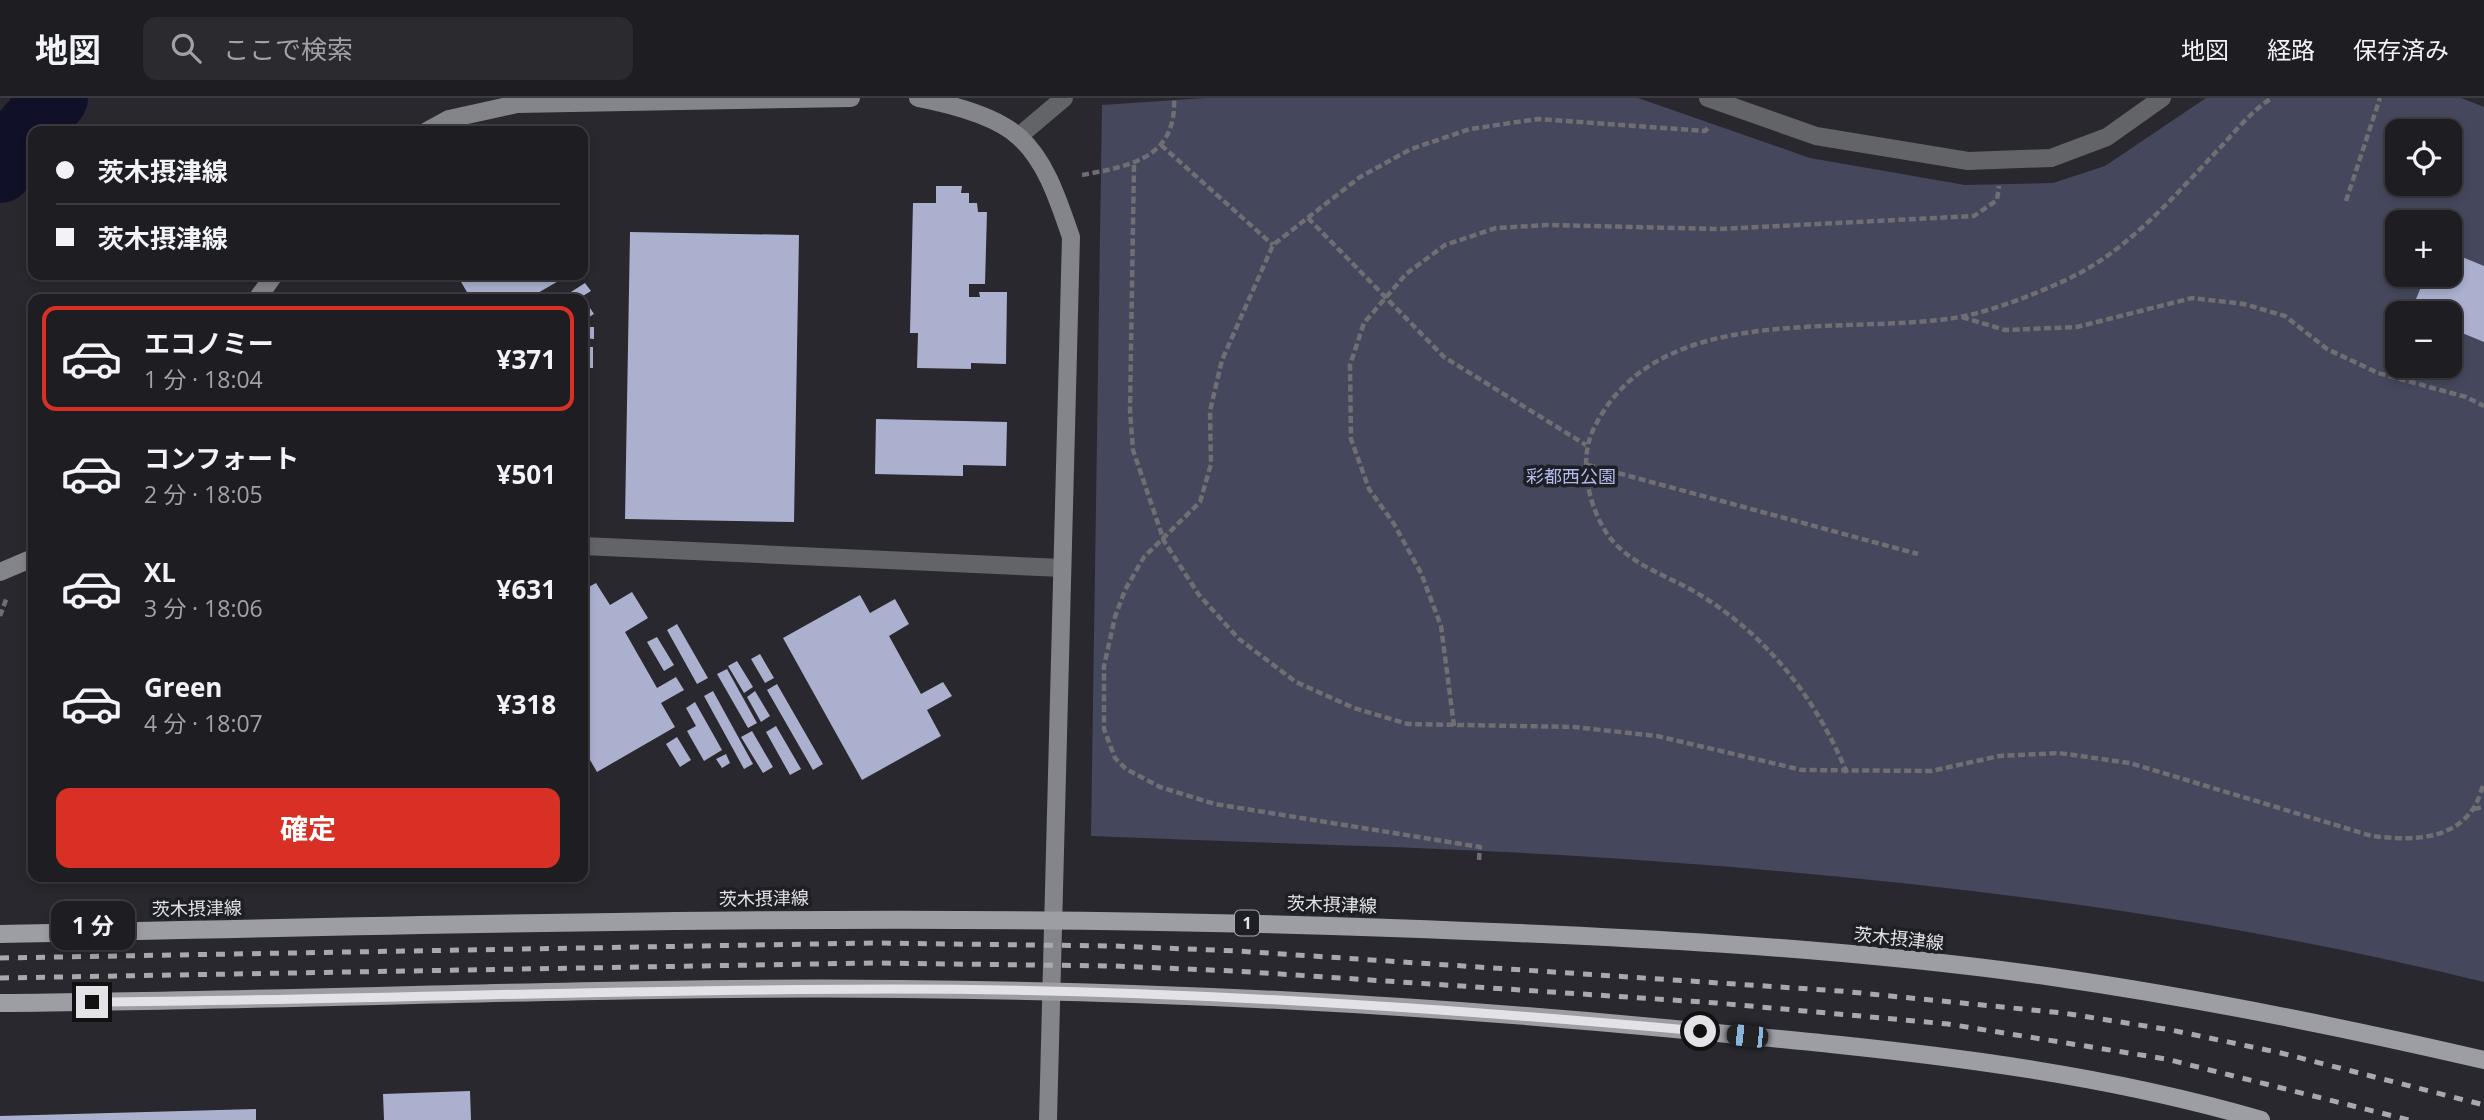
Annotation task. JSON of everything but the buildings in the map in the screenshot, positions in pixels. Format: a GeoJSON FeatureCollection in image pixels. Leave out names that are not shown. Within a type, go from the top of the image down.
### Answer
{"type":"FeatureCollection","features":[{"type":"Feature","properties":{"kind":"main road","name":"茨木摂津線"},"geometry":{"type":"LineString","coordinates":[[0,933],[979,919],[1241,923],[1612,937],[1805,950],[2049,976],[2316,1023],[2484,1060]]}},
{"type":"Feature","properties":{"kind":"main road"},"geometry":{"type":"LineString","coordinates":[[0,1003],[775,989],[980,990],[1219,997],[1608,1023],[1909,1054],[2132,1087],[2261,1120]]}},
{"type":"Feature","properties":{"kind":"street"},"geometry":{"type":"LineString","coordinates":[[436,126],[449,119],[517,104],[852,98]]}},
{"type":"Feature","properties":{"kind":"street"},"geometry":{"type":"LineString","coordinates":[[918,98],[964,107],[1019,136],[1053,183],[1071,237],[1048,1120]]}},
{"type":"Feature","properties":{"kind":"street"},"geometry":{"type":"LineString","coordinates":[[1019,136],[1064,98]]}},
{"type":"Feature","properties":{"kind":"street"},"geometry":{"type":"LineString","coordinates":[[1716,101],[1816,136],[1968,161],[2052,158],[2107,137],[2162,98]]}},
{"type":"Feature","properties":{"kind":"street"},"geometry":{"type":"LineString","coordinates":[[588,545],[1062,568]]}},
{"type":"Feature","properties":{"kind":"street"},"geometry":{"type":"LineString","coordinates":[[0,572],[28,560]]}},
{"type":"Feature","properties":{"kind":"path"},"geometry":{"type":"LineString","coordinates":[[1082,175],[1134,165],[1161,145],[1175,114],[1174,98]]}},
{"type":"Feature","properties":{"kind":"path"},"geometry":{"type":"LineString","coordinates":[[1847,773],[1829,731],[1807,694],[1771,652],[1710,602],[1644,566],[1609,536],[1589,494],[1586,445],[1605,407],[1643,373],[1685,346],[1736,333],[1960,317],[2012,301],[2069,278],[2136,234],[2273,98]]}},
{"type":"Feature","properties":{"kind":"path"},"geometry":{"type":"LineString","coordinates":[[2346,201],[2380,98]]}},
{"type":"Feature","properties":{"kind":"path"},"geometry":{"type":"LineString","coordinates":[[1479,860],[1480,847],[1183,796],[1139,777],[1115,758],[1104,729],[1104,666],[1112,627],[1136,569],[1155,546],[1164,541],[1200,502],[1211,464],[1210,411],[1222,360],[1273,245],[1360,177],[1411,149],[1470,129],[1538,119],[1705,131],[1716,101]]}},
{"type":"Feature","properties":{"kind":"path"},"geometry":{"type":"LineString","coordinates":[[1161,145],[1273,245]]}},
{"type":"Feature","properties":{"kind":"path"},"geometry":{"type":"LineString","coordinates":[[1454,726],[1441,626],[1421,573],[1394,524],[1369,489],[1351,439],[1350,365],[1363,323],[1382,297],[1444,245],[1496,228],[1548,225],[1718,229],[1974,216],[1997,200],[2005,160]]}},
{"type":"Feature","properties":{"kind":"path"},"geometry":{"type":"LineString","coordinates":[[1134,165],[1133,450],[1164,541],[1199,595],[1239,639],[1296,682],[1354,708],[1408,724],[1574,727],[1657,736],[1802,770],[1847,773],[1931,771],[1999,757],[2059,753],[2130,763],[2372,836],[2409,841],[2444,832],[2473,809],[2484,807]]}},
{"type":"Feature","properties":{"kind":"path"},"geometry":{"type":"LineString","coordinates":[[1308,218],[1382,297],[1444,357],[1586,445]]}},
{"type":"Feature","properties":{"kind":"path"},"geometry":{"type":"LineString","coordinates":[[1960,317],[2005,330],[2077,327],[2192,298],[2244,304],[2285,316],[2326,349],[2378,373],[2466,397],[2484,407]]}},
{"type":"Feature","properties":{"kind":"path"},"geometry":{"type":"LineString","coordinates":[[1588,465],[1918,554]]}},
{"type":"Feature","properties":{"kind":"path"},"geometry":{"type":"LineString","coordinates":[[2473,809],[2484,783]]}},
{"type":"Feature","properties":{"kind":"green space","name":"彩都西公園"},"geometry":{"type":"Polygon","coordinates":[[[1205,98],[1638,98],[1810,158],[1965,185],[2053,183],[2105,166],[2206,98],[2461,98],[2484,107],[2484,982],[2373,956],[2260,934],[2147,915],[1920,885],[1805,873],[1577,856],[1091,836],[1102,105],[1205,98]]]}},
{"type":"Feature","properties":{"kind":"waterway"},"geometry":{"type":"LineString","coordinates":[[31,126],[55,98]]}},
{"type":"Feature","properties":{"kind":"waterway"},"geometry":{"type":"LineString","coordinates":[[0,170],[28,129]]}},
{"type":"Feature","properties":{"kind":"railway"},"geometry":{"type":"LineString","coordinates":[[0,958],[872,943],[1114,946],[1237,951],[1840,991],[2063,1013],[2171,1030],[2281,1053],[2484,1105]]}},
{"type":"Feature","properties":{"kind":"railway"},"geometry":{"type":"LineString","coordinates":[[0,978],[872,963],[1113,966],[1235,971],[1717,1003],[1948,1024],[2166,1059],[2409,1120]]}},
{"type":"Feature","properties":{"kind":"route"},"geometry":{"type":"LineString","coordinates":[[92,1002],[570,992],[980,990],[1361,1004],[1700,1031]]}}]}
